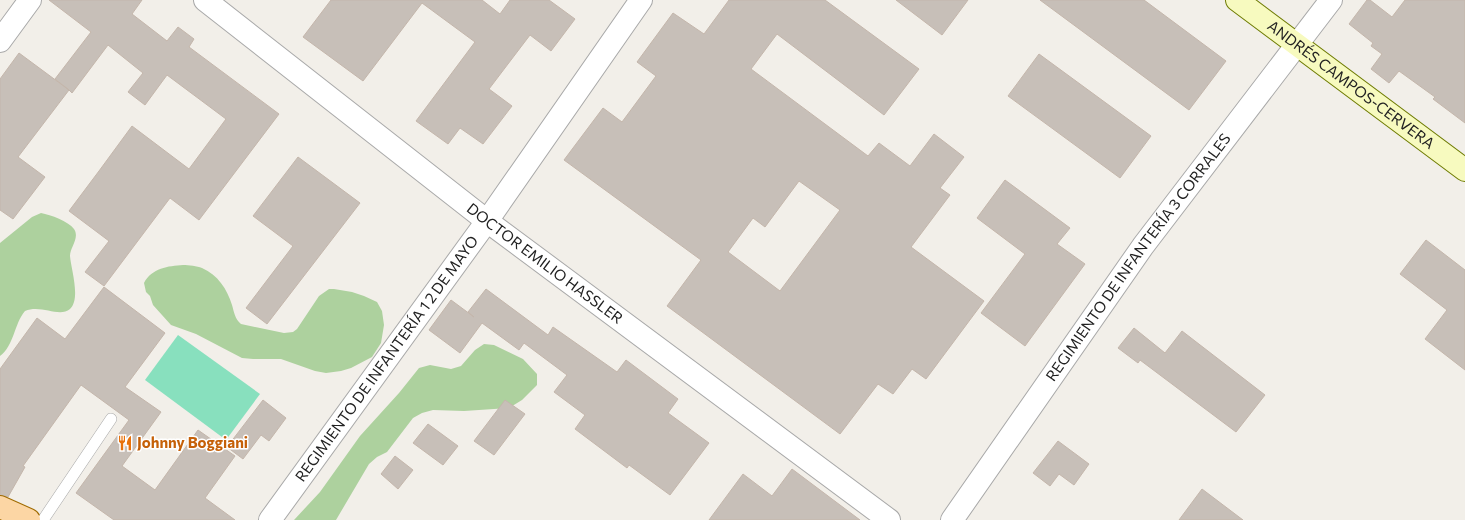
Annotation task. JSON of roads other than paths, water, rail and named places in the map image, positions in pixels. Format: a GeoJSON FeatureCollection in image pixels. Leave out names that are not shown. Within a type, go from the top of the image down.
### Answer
{"type":"FeatureCollection","features":[{"type":"Feature","properties":{"kind":"main road"},"geometry":{"type":"LineString","coordinates":[[0,507],[29,520]]}},
{"type":"Feature","properties":{"kind":"street"},"geometry":{"type":"LineString","coordinates":[[0,41],[30,0]]}},
{"type":"Feature","properties":{"kind":"street","name":"DOCTOR EMILIO HASSLER"},"geometry":{"type":"LineString","coordinates":[[205,0],[487,221],[889,520]]}},
{"type":"Feature","properties":{"kind":"street","name":"REGIMIENTO DE INFANTERÍA 1 2 DE MAYO"},"geometry":{"type":"LineString","coordinates":[[270,520],[487,221],[641,0]]}},
{"type":"Feature","properties":{"kind":"street","name":"ANDRÉS CAMPOS-CERVERA"},"geometry":{"type":"LineString","coordinates":[[1237,0],[1465,170]]}},
{"type":"Feature","properties":{"kind":"street","name":"REGIMIENTO DE INFANTERÍA 3 CORRALES"},"geometry":{"type":"LineString","coordinates":[[952,520],[1143,246],[1331,0]]}},
{"type":"Feature","properties":{"kind":"lane"},"geometry":{"type":"LineString","coordinates":[[43,520],[111,419]]}},
{"type":"Feature","properties":{"kind":"place","name":"Johnny Boggiani"},"geometry":{"type":"Point","coordinates":[125,443]}}]}
